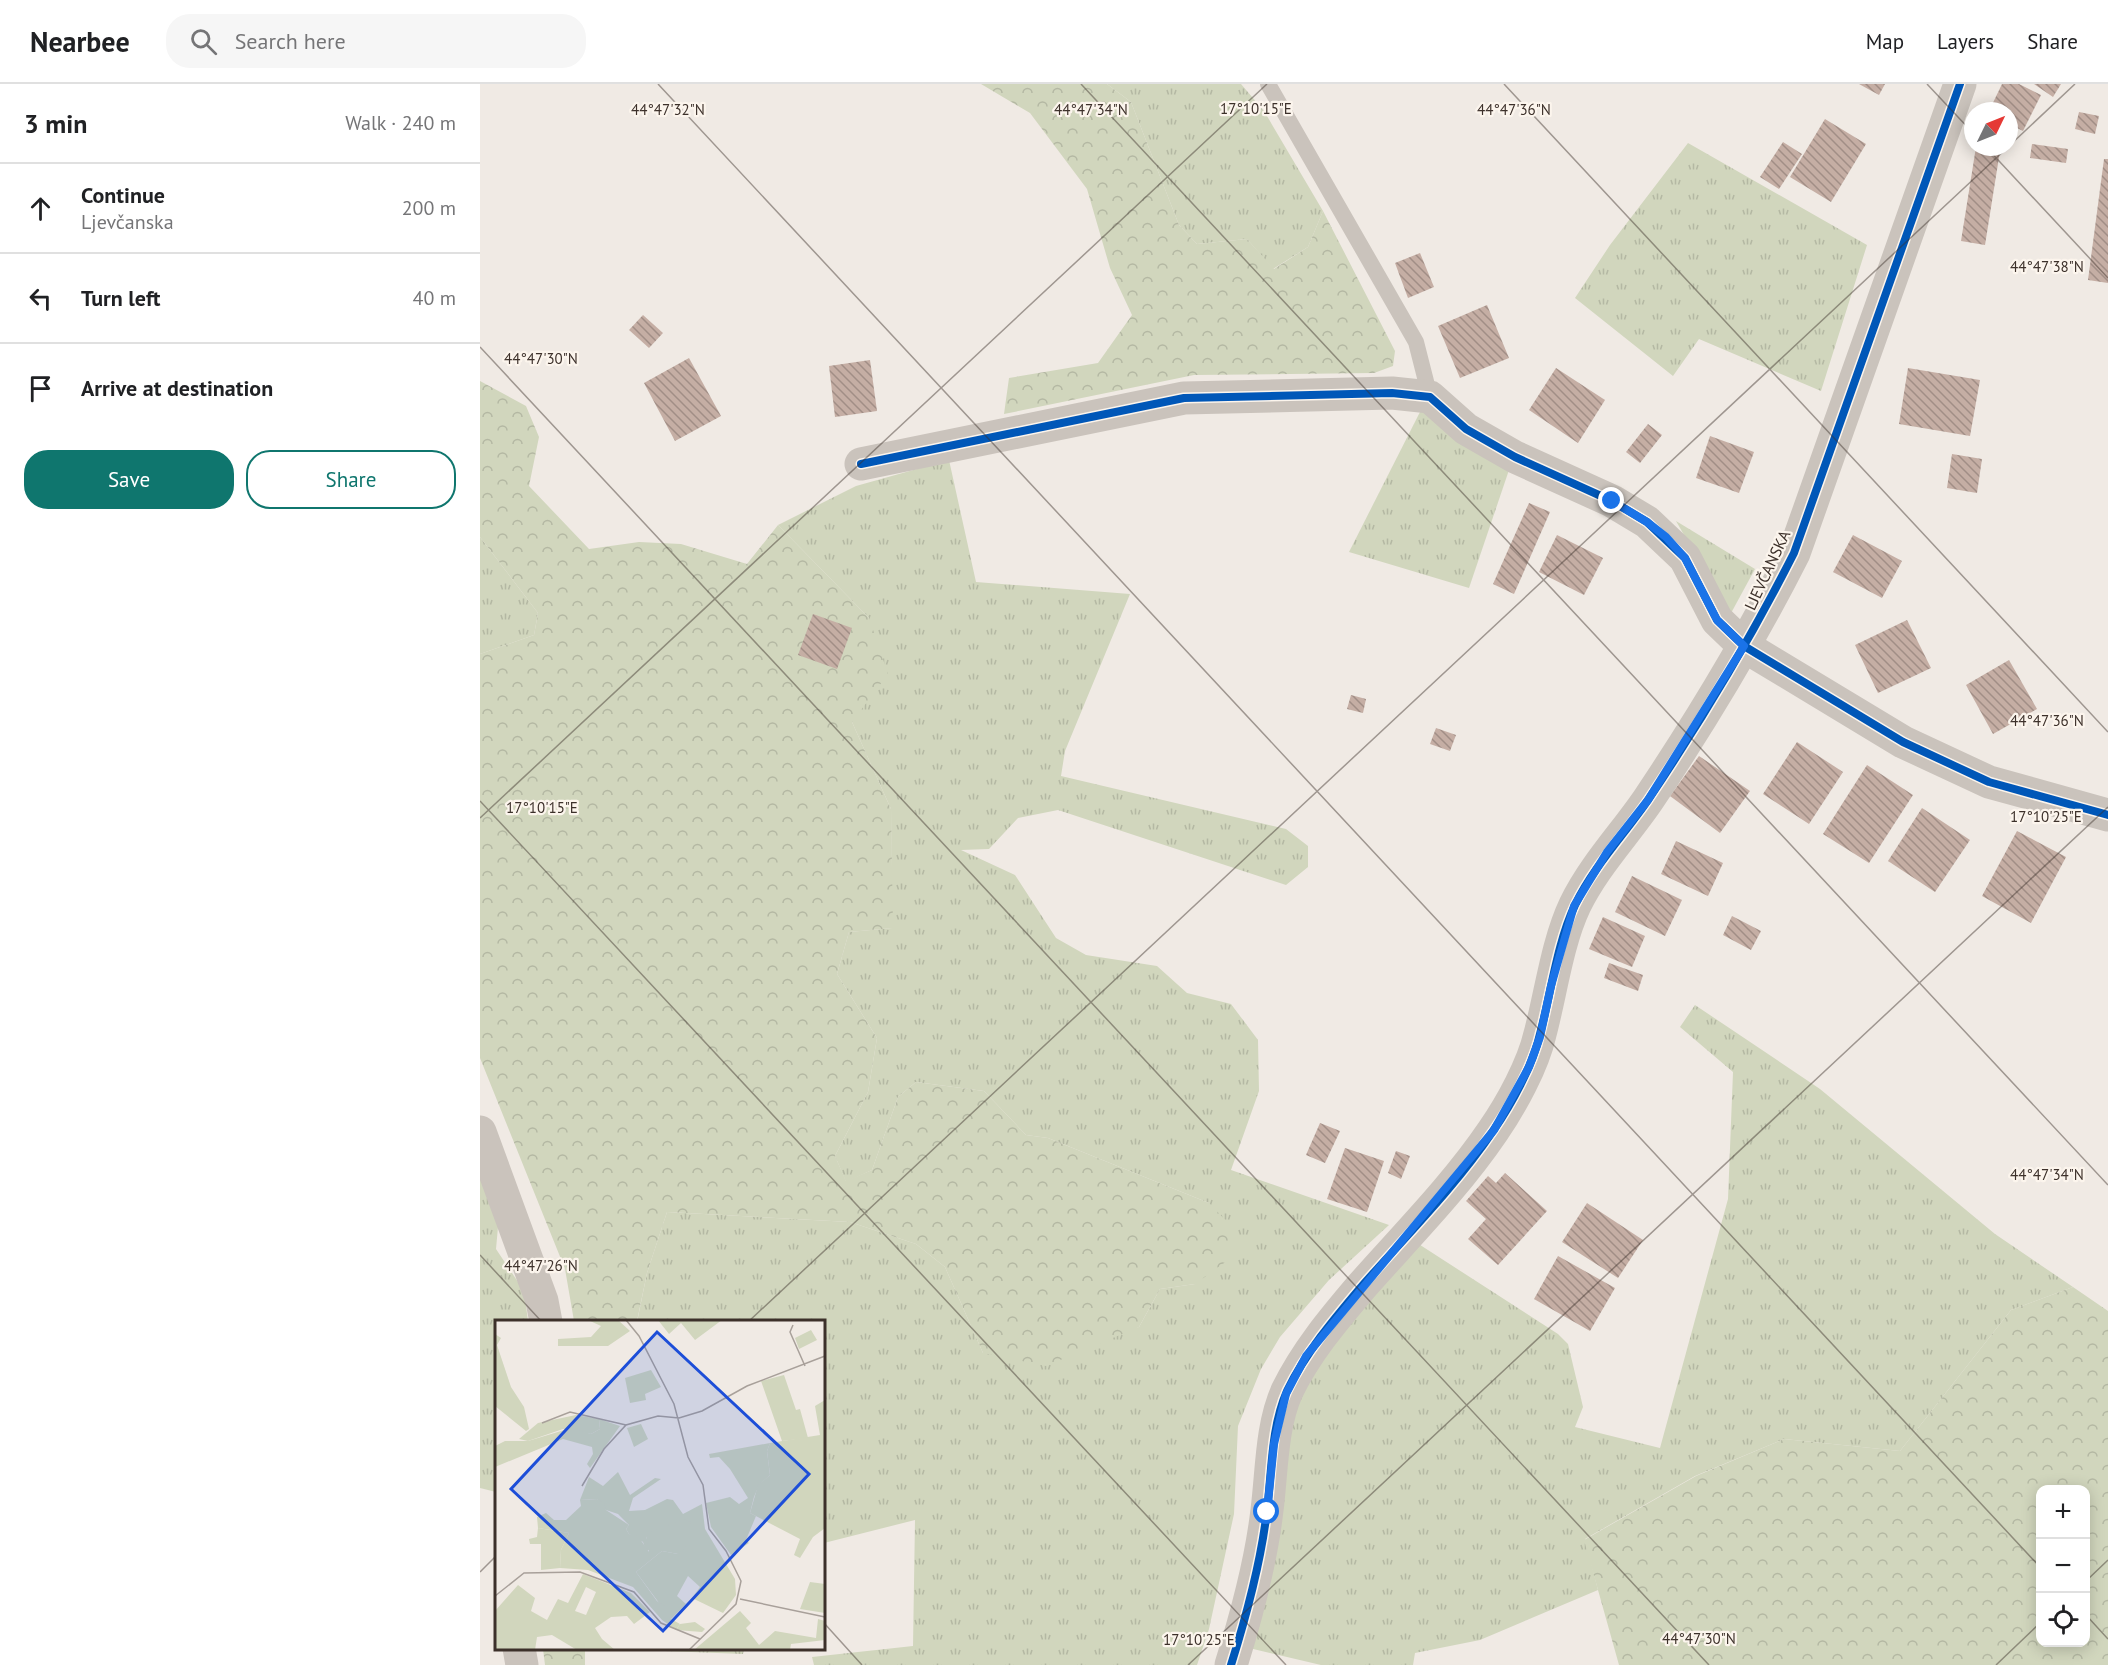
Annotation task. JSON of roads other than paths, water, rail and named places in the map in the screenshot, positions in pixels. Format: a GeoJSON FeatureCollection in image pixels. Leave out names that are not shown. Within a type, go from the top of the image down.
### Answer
{"type":"FeatureCollection","features":[{"type":"Feature","properties":{"kind":"street","name":"LJEVČANSKA"},"geometry":{"type":"LineString","coordinates":[[1231,1665],[1251,1600],[1267,1512],[1274,1444],[1286,1394],[1306,1356],[1338,1315],[1457,1177],[1494,1130],[1529,1067],[1574,906],[1607,852],[1648,800],[1744,646],[1794,553],[1960,84]]}},
{"type":"Feature","properties":{"kind":"street"},"geometry":{"type":"LineString","coordinates":[[861,465],[1184,398],[1392,393],[1430,397],[1466,429],[1515,457],[1612,501],[1647,522],[1685,558],[1717,620],[1744,646],[1902,742],[1989,782],[2108,815]]}},
{"type":"Feature","properties":{"kind":"street"},"geometry":{"type":"LineString","coordinates":[[480,1132],[542,1301],[546,1320]]}},
{"type":"Feature","properties":{"kind":"street"},"geometry":{"type":"LineString","coordinates":[[519,1650],[522,1665]]}},
{"type":"Feature","properties":{"kind":"lane"},"geometry":{"type":"LineString","coordinates":[[1269,84],[1416,342],[1430,397]]}}]}
